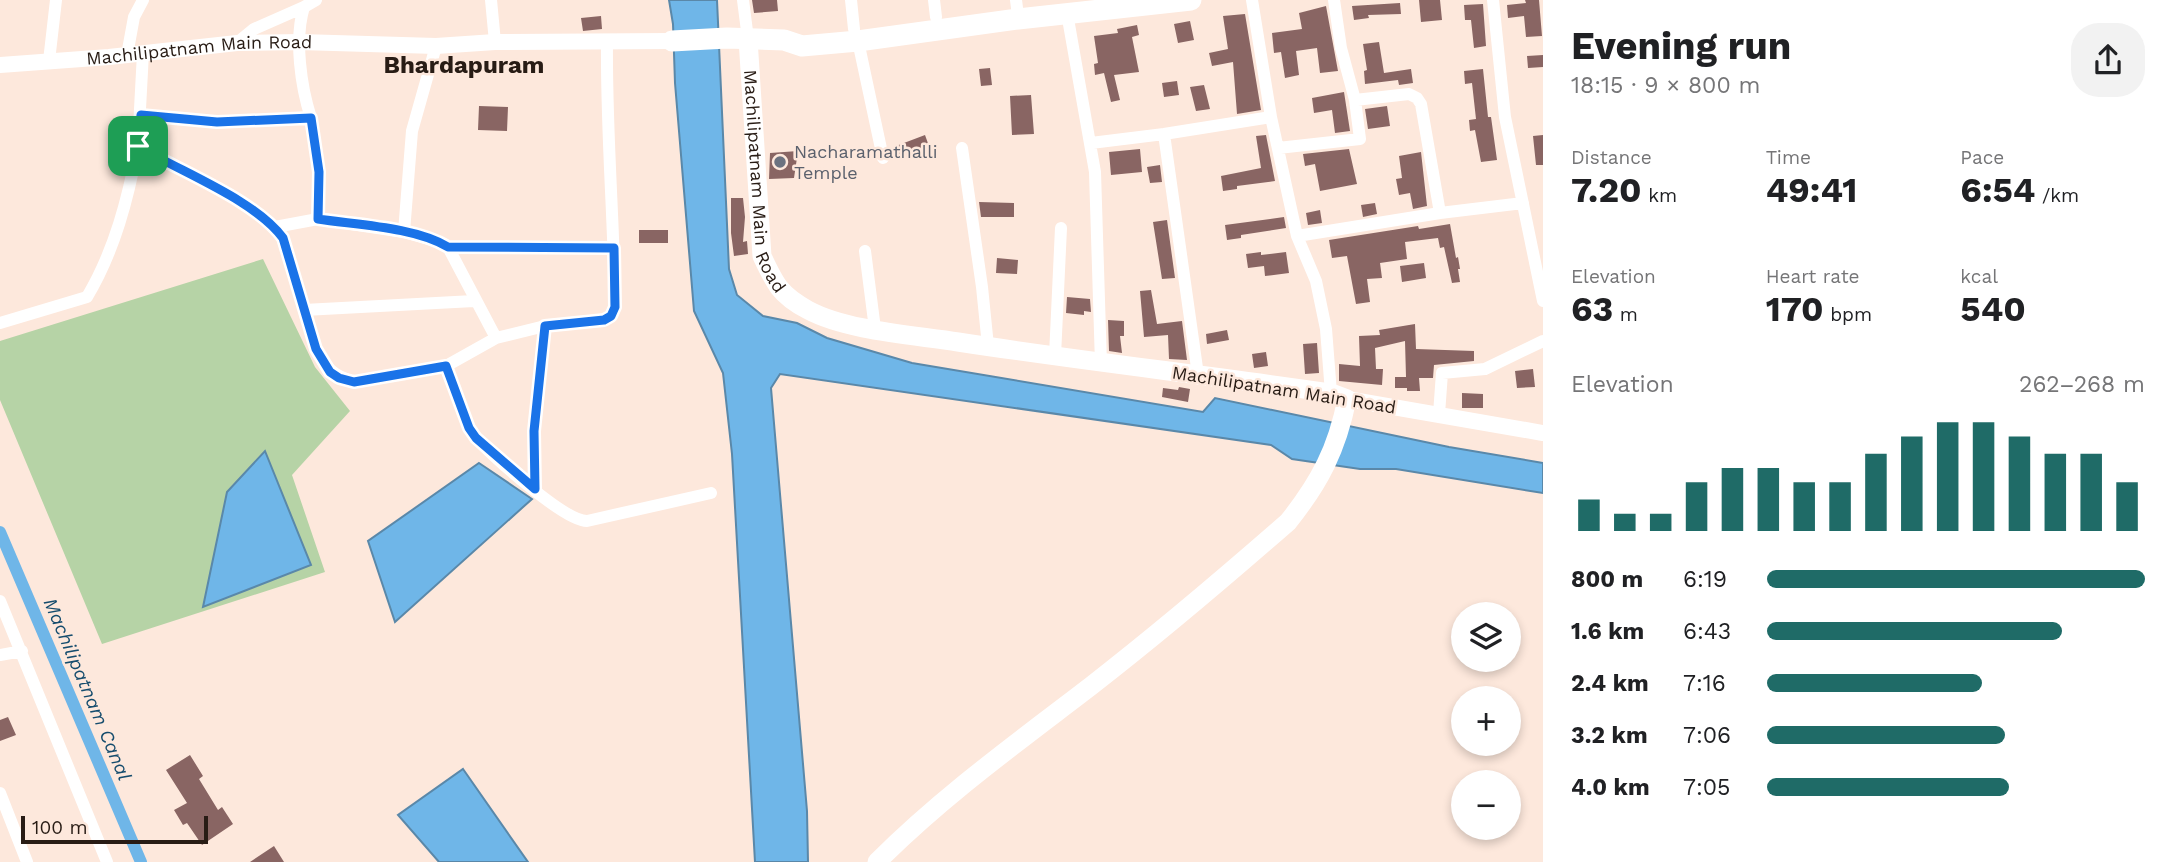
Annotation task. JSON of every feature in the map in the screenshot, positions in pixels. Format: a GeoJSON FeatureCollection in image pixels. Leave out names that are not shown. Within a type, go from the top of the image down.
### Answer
{"type":"FeatureCollection","features":[{"type":"Feature","properties":{"kind":"main road"},"geometry":{"type":"LineString","coordinates":[[856,35],[935,9],[1090,0]]}},
{"type":"Feature","properties":{"kind":"main road"},"geometry":{"type":"LineString","coordinates":[[737,39],[784,40],[799,33],[856,35],[1191,0]]}},
{"type":"Feature","properties":{"kind":"main road","name":"Machilipatnam Main Road"},"geometry":{"type":"LineString","coordinates":[[672,41],[737,39],[762,256],[776,286],[810,311],[838,321],[875,329],[1198,376],[1341,401]]}},
{"type":"Feature","properties":{"kind":"main road"},"geometry":{"type":"LineString","coordinates":[[877,862],[908,831],[1004,750],[1092,685],[1288,522],[1310,495],[1328,465],[1341,401]]}},
{"type":"Feature","properties":{"kind":"street"},"geometry":{"type":"LineString","coordinates":[[49,61],[56,0]]}},
{"type":"Feature","properties":{"kind":"street"},"geometry":{"type":"LineString","coordinates":[[0,323],[87,296],[119,227],[129,195],[138,146],[141,115],[134,17],[143,0]]}},
{"type":"Feature","properties":{"kind":"street"},"geometry":{"type":"LineString","coordinates":[[237,43],[254,29],[316,0]]}},
{"type":"Feature","properties":{"kind":"street"},"geometry":{"type":"LineString","coordinates":[[491,0],[495,42]]}},
{"type":"Feature","properties":{"kind":"street"},"geometry":{"type":"LineString","coordinates":[[737,39],[743,0]]}},
{"type":"Feature","properties":{"kind":"street"},"geometry":{"type":"LineString","coordinates":[[851,0],[883,158]]}},
{"type":"Feature","properties":{"kind":"street"},"geometry":{"type":"LineString","coordinates":[[1252,0],[1271,117],[1297,236],[1316,281],[1341,401]]}},
{"type":"Feature","properties":{"kind":"street"},"geometry":{"type":"LineString","coordinates":[[1278,148],[1360,139],[1355,100],[1341,48],[1334,0]]}},
{"type":"Feature","properties":{"kind":"street"},"geometry":{"type":"LineString","coordinates":[[1493,0],[1505,117],[1543,301]]}},
{"type":"Feature","properties":{"kind":"street"},"geometry":{"type":"LineString","coordinates":[[304,7],[299,37],[303,89],[311,118],[319,172],[318,219]]}},
{"type":"Feature","properties":{"kind":"street"},"geometry":{"type":"LineString","coordinates":[[1067,13],[1091,142],[1098,202],[1101,364]]}},
{"type":"Feature","properties":{"kind":"street","name":"Machilipatnam Main Road"},"geometry":{"type":"LineString","coordinates":[[0,65],[299,37],[436,46],[495,42],[672,41]]}},
{"type":"Feature","properties":{"kind":"street"},"geometry":{"type":"LineString","coordinates":[[138,146],[234,199],[275,227],[283,238],[316,349],[322,362],[339,378],[354,382],[446,366],[496,338],[545,326],[604,320],[611,316],[615,307],[606,119],[607,41]]}},
{"type":"Feature","properties":{"kind":"street"},"geometry":{"type":"LineString","coordinates":[[404,232],[412,131],[436,46]]}},
{"type":"Feature","properties":{"kind":"street"},"geometry":{"type":"LineString","coordinates":[[1355,100],[1409,94],[1417,98],[1421,104],[1440,213]]}},
{"type":"Feature","properties":{"kind":"street"},"geometry":{"type":"LineString","coordinates":[[141,115],[217,122],[311,118]]}},
{"type":"Feature","properties":{"kind":"street"},"geometry":{"type":"LineString","coordinates":[[1091,142],[1164,134],[1271,117]]}},
{"type":"Feature","properties":{"kind":"street"},"geometry":{"type":"LineString","coordinates":[[1164,134],[1198,376]]}},
{"type":"Feature","properties":{"kind":"street"},"geometry":{"type":"LineString","coordinates":[[962,148],[988,346]]}},
{"type":"Feature","properties":{"kind":"street"},"geometry":{"type":"LineString","coordinates":[[1297,236],[1523,203]]}},
{"type":"Feature","properties":{"kind":"street"},"geometry":{"type":"LineString","coordinates":[[275,227],[318,219],[404,232],[448,247],[614,248]]}},
{"type":"Feature","properties":{"kind":"street"},"geometry":{"type":"LineString","coordinates":[[1055,356],[1061,228]]}},
{"type":"Feature","properties":{"kind":"street"},"geometry":{"type":"LineString","coordinates":[[448,247],[474,301],[496,338]]}},
{"type":"Feature","properties":{"kind":"street"},"geometry":{"type":"LineString","coordinates":[[864,251],[875,329]]}},
{"type":"Feature","properties":{"kind":"street"},"geometry":{"type":"LineString","coordinates":[[304,310],[474,301]]}},
{"type":"Feature","properties":{"kind":"street"},"geometry":{"type":"LineString","coordinates":[[535,489],[534,431],[545,326]]}},
{"type":"Feature","properties":{"kind":"street"},"geometry":{"type":"LineString","coordinates":[[1439,414],[1442,373],[1485,369],[1543,341]]}},
{"type":"Feature","properties":{"kind":"street"},"geometry":{"type":"LineString","coordinates":[[446,366],[469,428],[476,438],[573,519],[587,521],[711,493]]}},
{"type":"Feature","properties":{"kind":"street","name":"Machilipatnam Main Road"},"geometry":{"type":"LineString","coordinates":[[1341,401],[1439,414],[1543,433]]}},
{"type":"Feature","properties":{"kind":"street"},"geometry":{"type":"LineString","coordinates":[[0,601],[107,862]]}},
{"type":"Feature","properties":{"kind":"street"},"geometry":{"type":"LineString","coordinates":[[0,655],[22,651]]}},
{"type":"Feature","properties":{"kind":"street"},"geometry":{"type":"LineString","coordinates":[[0,793],[27,862]]}},
{"type":"Feature","properties":{"kind":"green space"},"geometry":{"type":"Polygon","coordinates":[[[263,259],[315,367],[350,411],[292,475],[325,572],[102,644],[0,400],[0,341],[263,259]]]}},
{"type":"Feature","properties":{"kind":"water"},"geometry":{"type":"Polygon","coordinates":[[[669,0],[717,0],[729,269],[737,295],[763,316],[797,323],[827,338],[912,363],[1203,412],[1215,398],[1449,447],[1543,463],[1543,493],[1396,469],[1360,469],[1292,459],[1271,445],[780,374],[771,388],[807,811],[808,862],[755,862],[732,454],[723,373],[694,311],[669,0]]]}},
{"type":"Feature","properties":{"kind":"water"},"geometry":{"type":"Polygon","coordinates":[[[265,451],[311,565],[203,607],[227,492],[265,451]]]}},
{"type":"Feature","properties":{"kind":"water"},"geometry":{"type":"Polygon","coordinates":[[[479,463],[532,499],[395,622],[368,541],[479,463]]]}},
{"type":"Feature","properties":{"kind":"water"},"geometry":{"type":"Polygon","coordinates":[[[463,769],[528,862],[439,862],[398,815],[463,769]]]}},
{"type":"Feature","properties":{"kind":"building"},"geometry":{"type":"Polygon","coordinates":[[[752,0],[777,0],[778,11],[754,13],[752,0]]]}},
{"type":"Feature","properties":{"kind":"building"},"geometry":{"type":"Polygon","coordinates":[[[1419,0],[1440,0],[1442,20],[1421,22],[1419,0]]]}},
{"type":"Feature","properties":{"kind":"building"},"geometry":{"type":"Polygon","coordinates":[[[1525,0],[1539,0],[1542,36],[1526,37],[1524,16],[1508,18],[1507,5],[1526,3],[1525,0]]]}},
{"type":"Feature","properties":{"kind":"building"},"geometry":{"type":"Polygon","coordinates":[[[1400,3],[1401,14],[1368,15],[1369,18],[1354,20],[1352,6],[1400,3]]]}},
{"type":"Feature","properties":{"kind":"building"},"geometry":{"type":"Polygon","coordinates":[[[1483,4],[1486,46],[1474,48],[1471,20],[1465,20],[1464,5],[1483,4]]]}},
{"type":"Feature","properties":{"kind":"building"},"geometry":{"type":"Polygon","coordinates":[[[1326,6],[1338,71],[1320,73],[1317,48],[1296,51],[1299,75],[1285,78],[1281,52],[1274,53],[1272,33],[1302,29],[1299,13],[1326,6]]]}},
{"type":"Feature","properties":{"kind":"building"},"geometry":{"type":"Polygon","coordinates":[[[1245,14],[1261,110],[1237,114],[1233,62],[1212,66],[1209,53],[1228,49],[1223,16],[1245,14]]]}},
{"type":"Feature","properties":{"kind":"building"},"geometry":{"type":"Polygon","coordinates":[[[601,16],[602,29],[583,31],[581,18],[601,16]]]}},
{"type":"Feature","properties":{"kind":"building"},"geometry":{"type":"Polygon","coordinates":[[[1190,21],[1194,40],[1178,43],[1174,24],[1190,21]]]}},
{"type":"Feature","properties":{"kind":"building"},"geometry":{"type":"Polygon","coordinates":[[[1137,25],[1139,35],[1132,37],[1139,72],[1114,75],[1120,100],[1111,102],[1104,73],[1095,75],[1094,64],[1098,63],[1094,36],[1118,33],[1117,29],[1137,25]]]}},
{"type":"Feature","properties":{"kind":"building"},"geometry":{"type":"Polygon","coordinates":[[[1379,42],[1384,73],[1411,69],[1413,83],[1399,85],[1398,80],[1365,84],[1364,71],[1367,70],[1363,44],[1379,42]]]}},
{"type":"Feature","properties":{"kind":"building"},"geometry":{"type":"Polygon","coordinates":[[[1543,55],[1543,67],[1528,68],[1527,56],[1543,55]]]}},
{"type":"Feature","properties":{"kind":"building"},"geometry":{"type":"Polygon","coordinates":[[[990,68],[992,85],[981,86],[979,69],[990,68]]]}},
{"type":"Feature","properties":{"kind":"building"},"geometry":{"type":"Polygon","coordinates":[[[1483,69],[1488,117],[1491,117],[1497,160],[1481,162],[1475,130],[1470,131],[1469,120],[1476,119],[1472,83],[1465,84],[1464,71],[1483,69]]]}},
{"type":"Feature","properties":{"kind":"building"},"geometry":{"type":"Polygon","coordinates":[[[1177,81],[1179,95],[1164,97],[1162,83],[1177,81]]]}},
{"type":"Feature","properties":{"kind":"building"},"geometry":{"type":"Polygon","coordinates":[[[1204,85],[1210,109],[1196,111],[1190,87],[1204,85]]]}},
{"type":"Feature","properties":{"kind":"building"},"geometry":{"type":"Polygon","coordinates":[[[1344,92],[1350,131],[1335,133],[1332,110],[1314,113],[1312,98],[1344,92]]]}},
{"type":"Feature","properties":{"kind":"building"},"geometry":{"type":"Polygon","coordinates":[[[1031,95],[1034,134],[1012,135],[1010,96],[1031,95]]]}},
{"type":"Feature","properties":{"kind":"building"},"geometry":{"type":"Polygon","coordinates":[[[479,106],[508,107],[507,131],[478,130],[479,106]]]}},
{"type":"Feature","properties":{"kind":"building"},"geometry":{"type":"Polygon","coordinates":[[[1387,106],[1390,126],[1368,129],[1365,109],[1387,106]]]}},
{"type":"Feature","properties":{"kind":"building"},"geometry":{"type":"Polygon","coordinates":[[[925,135],[930,149],[901,159],[896,146],[925,135]]]}},
{"type":"Feature","properties":{"kind":"building"},"geometry":{"type":"Polygon","coordinates":[[[1266,135],[1275,181],[1237,186],[1237,189],[1223,191],[1221,176],[1261,168],[1256,136],[1266,135]]]}},
{"type":"Feature","properties":{"kind":"building"},"geometry":{"type":"Polygon","coordinates":[[[1543,135],[1543,165],[1536,165],[1533,136],[1543,135]]]}},
{"type":"Feature","properties":{"kind":"building"},"geometry":{"type":"Polygon","coordinates":[[[1140,149],[1142,172],[1111,175],[1109,152],[1140,149]]]}},
{"type":"Feature","properties":{"kind":"building"},"geometry":{"type":"Polygon","coordinates":[[[1349,149],[1357,184],[1320,191],[1315,164],[1305,166],[1303,154],[1349,149]]]}},
{"type":"Feature","properties":{"kind":"building"},"geometry":{"type":"Polygon","coordinates":[[[798,151],[794,178],[769,179],[770,153],[798,151]]]}},
{"type":"Feature","properties":{"kind":"building"},"geometry":{"type":"Polygon","coordinates":[[[1421,152],[1427,206],[1413,209],[1410,193],[1399,195],[1396,179],[1402,178],[1399,156],[1421,152]]]}},
{"type":"Feature","properties":{"kind":"building"},"geometry":{"type":"Polygon","coordinates":[[[1160,165],[1162,182],[1150,183],[1147,167],[1160,165]]]}},
{"type":"Feature","properties":{"kind":"building"},"geometry":{"type":"Polygon","coordinates":[[[731,198],[743,198],[743,242],[747,241],[748,254],[734,256],[731,198]]]}},
{"type":"Feature","properties":{"kind":"building"},"geometry":{"type":"Polygon","coordinates":[[[979,202],[1014,203],[1014,217],[981,217],[979,202]]]}},
{"type":"Feature","properties":{"kind":"building"},"geometry":{"type":"Polygon","coordinates":[[[1375,203],[1377,214],[1363,217],[1361,205],[1375,203]]]}},
{"type":"Feature","properties":{"kind":"building"},"geometry":{"type":"Polygon","coordinates":[[[1320,210],[1322,223],[1308,225],[1306,213],[1320,210]]]}},
{"type":"Feature","properties":{"kind":"building"},"geometry":{"type":"Polygon","coordinates":[[[1284,217],[1286,228],[1241,235],[1241,238],[1227,240],[1225,225],[1284,217]]]}},
{"type":"Feature","properties":{"kind":"building"},"geometry":{"type":"Polygon","coordinates":[[[1167,220],[1175,278],[1162,279],[1153,222],[1167,220]]]}},
{"type":"Feature","properties":{"kind":"building"},"geometry":{"type":"Polygon","coordinates":[[[1450,224],[1456,258],[1458,257],[1460,282],[1452,283],[1444,247],[1440,248],[1438,238],[1405,242],[1407,259],[1380,263],[1382,278],[1367,279],[1370,302],[1356,304],[1347,256],[1332,258],[1329,240],[1418,226],[1419,229],[1450,224]]]}},
{"type":"Feature","properties":{"kind":"building"},"geometry":{"type":"Polygon","coordinates":[[[639,230],[668,230],[668,243],[639,243],[639,230]]]}},
{"type":"Feature","properties":{"kind":"building"},"geometry":{"type":"Polygon","coordinates":[[[1261,252],[1261,255],[1286,252],[1289,273],[1265,276],[1264,266],[1248,268],[1246,254],[1261,252]]]}},
{"type":"Feature","properties":{"kind":"building"},"geometry":{"type":"Polygon","coordinates":[[[997,258],[1018,260],[1017,274],[996,273],[997,258]]]}},
{"type":"Feature","properties":{"kind":"building"},"geometry":{"type":"Polygon","coordinates":[[[1424,263],[1426,278],[1402,282],[1400,266],[1424,263]]]}},
{"type":"Feature","properties":{"kind":"building"},"geometry":{"type":"Polygon","coordinates":[[[1151,290],[1157,324],[1182,321],[1187,360],[1169,359],[1168,335],[1144,337],[1140,291],[1151,290]]]}},
{"type":"Feature","properties":{"kind":"building"},"geometry":{"type":"Polygon","coordinates":[[[1067,297],[1090,299],[1091,312],[1084,311],[1084,315],[1066,313],[1067,297]]]}},
{"type":"Feature","properties":{"kind":"building"},"geometry":{"type":"Polygon","coordinates":[[[1108,320],[1124,321],[1124,336],[1120,336],[1122,353],[1109,351],[1108,320]]]}},
{"type":"Feature","properties":{"kind":"building"},"geometry":{"type":"Polygon","coordinates":[[[1415,324],[1416,349],[1474,351],[1474,361],[1434,365],[1433,378],[1419,378],[1420,391],[1395,388],[1395,377],[1406,377],[1405,341],[1375,348],[1376,369],[1383,369],[1382,385],[1339,381],[1339,364],[1360,366],[1359,336],[1380,335],[1379,330],[1415,324]]]}},
{"type":"Feature","properties":{"kind":"building"},"geometry":{"type":"Polygon","coordinates":[[[1227,330],[1229,340],[1207,344],[1206,334],[1227,330]]]}},
{"type":"Feature","properties":{"kind":"building"},"geometry":{"type":"Polygon","coordinates":[[[1317,343],[1319,373],[1305,374],[1303,344],[1317,343]]]}},
{"type":"Feature","properties":{"kind":"building"},"geometry":{"type":"Polygon","coordinates":[[[1266,352],[1268,366],[1254,368],[1252,354],[1266,352]]]}},
{"type":"Feature","properties":{"kind":"building"},"geometry":{"type":"Polygon","coordinates":[[[1533,369],[1535,387],[1517,388],[1515,371],[1533,369]]]}},
{"type":"Feature","properties":{"kind":"building"},"geometry":{"type":"Polygon","coordinates":[[[1179,387],[1190,389],[1188,402],[1162,397],[1163,388],[1178,390],[1179,387]]]}},
{"type":"Feature","properties":{"kind":"building"},"geometry":{"type":"Polygon","coordinates":[[[1462,393],[1483,394],[1483,408],[1462,408],[1462,393]]]}},
{"type":"Feature","properties":{"kind":"building"},"geometry":{"type":"Polygon","coordinates":[[[8,717],[16,735],[0,741],[0,720],[8,717]]]}},
{"type":"Feature","properties":{"kind":"building"},"geometry":{"type":"Polygon","coordinates":[[[190,755],[203,776],[199,779],[218,810],[222,807],[233,824],[202,845],[187,823],[183,825],[174,810],[187,803],[166,770],[190,755]]]}},
{"type":"Feature","properties":{"kind":"building"},"geometry":{"type":"Polygon","coordinates":[[[274,846],[284,862],[250,862],[274,846]]]}},
{"type":"Feature","properties":{"kind":"waterway","name":"Machilipatnam Canal"},"geometry":{"type":"LineString","coordinates":[[0,532],[141,862]]}},
{"type":"Feature","properties":{"kind":"place","name":"Nacharamathalli Temple"},"geometry":{"type":"Point","coordinates":[780,162]}},
{"type":"Feature","properties":{"kind":"district","name":"Bhardapuram"},"geometry":{"type":"Point","coordinates":[464,65]}},
{"type":"Feature","properties":{"kind":"route"},"geometry":{"type":"LineString","coordinates":[[141,115],[217,122],[311,118],[319,172],[318,219],[404,232],[448,247],[614,248],[615,307],[611,316],[604,320],[545,326],[534,431],[535,489],[476,438],[469,428],[446,366],[354,382],[330,372],[316,349],[283,238],[275,227],[234,199],[138,146],[141,115]]}}]}
